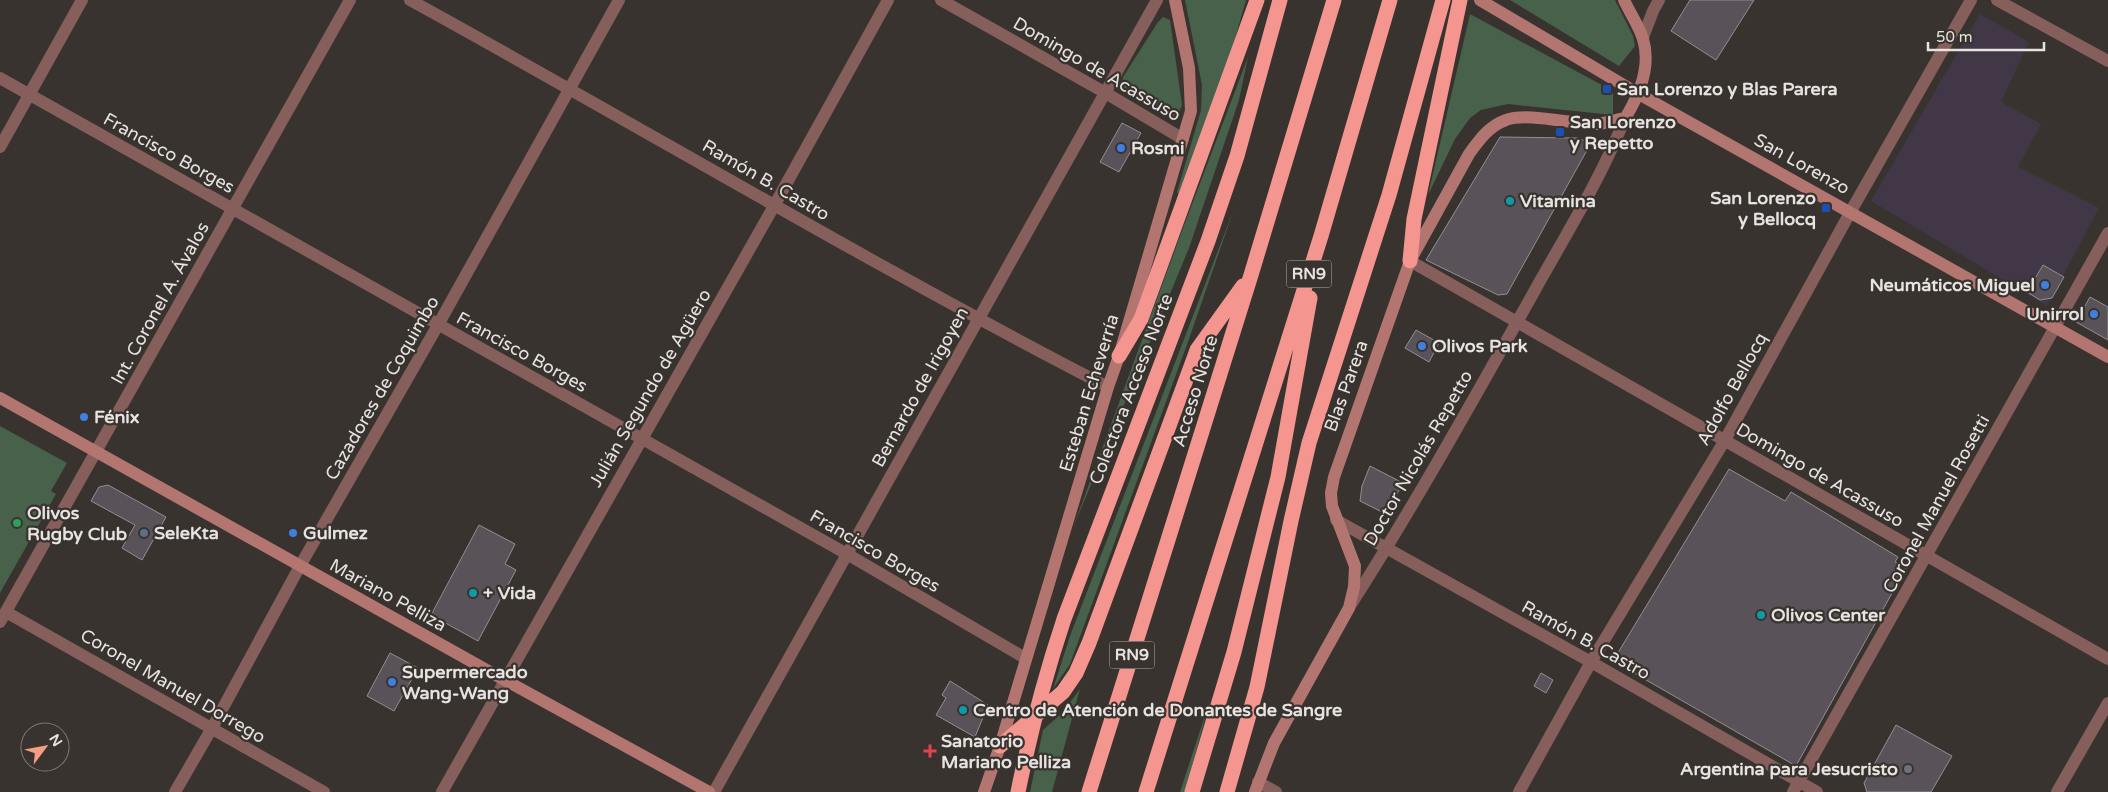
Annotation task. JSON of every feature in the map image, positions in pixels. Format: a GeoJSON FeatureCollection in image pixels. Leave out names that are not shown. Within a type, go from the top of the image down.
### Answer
{"type":"FeatureCollection","features":[{"type":"Feature","properties":{"kind":"highway"},"geometry":{"type":"LineString","coordinates":[[1119,356],[1141,319],[1257,0]]}},
{"type":"Feature","properties":{"kind":"highway","name":"Colectora Acceso Norte"},"geometry":{"type":"LineString","coordinates":[[1018,792],[1050,661],[1064,619],[1211,233],[1237,156],[1280,0]]}},
{"type":"Feature","properties":{"kind":"highway","name":"Acceso Norte"},"geometry":{"type":"LineString","coordinates":[[1089,792],[1251,275],[1334,0]]}},
{"type":"Feature","properties":{"kind":"highway","name":"RN9"},"geometry":{"type":"LineString","coordinates":[[1146,792],[1321,236],[1390,0]]}},
{"type":"Feature","properties":{"kind":"highway"},"geometry":{"type":"LineString","coordinates":[[1227,792],[1257,687],[1309,443],[1389,195],[1443,0]]}},
{"type":"Feature","properties":{"kind":"highway"},"geometry":{"type":"LineString","coordinates":[[1410,261],[1414,219],[1460,0]]}},
{"type":"Feature","properties":{"kind":"highway"},"geometry":{"type":"LineString","coordinates":[[1192,792],[1234,652],[1278,476],[1321,236]]}},
{"type":"Feature","properties":{"kind":"highway"},"geometry":{"type":"LineString","coordinates":[[1000,746],[1063,692],[1076,673],[1089,643],[1196,350],[1251,275]]}},
{"type":"Feature","properties":{"kind":"street"},"geometry":{"type":"LineString","coordinates":[[0,147],[82,0]]}},
{"type":"Feature","properties":{"kind":"street","name":"Int. Coronel A. Ávalos"},"geometry":{"type":"LineString","coordinates":[[3,617],[350,0]]}},
{"type":"Feature","properties":{"kind":"street","name":"Ramón B. Castro"},"geometry":{"type":"LineString","coordinates":[[410,0],[569,87],[774,206],[978,319],[1108,387]]}},
{"type":"Feature","properties":{"kind":"street","name":"Cazadores de Coquimbo"},"geometry":{"type":"LineString","coordinates":[[175,792],[619,0]]}},
{"type":"Feature","properties":{"kind":"street","name":"Julián Segundo de Agüero"},"geometry":{"type":"LineString","coordinates":[[442,792],[506,681],[640,439],[774,206],[888,0]]}},
{"type":"Feature","properties":{"kind":"street","name":"Domingo de Acassuso"},"geometry":{"type":"LineString","coordinates":[[941,0],[1183,139]]}},
{"type":"Feature","properties":{"kind":"street","name":"Bernardo de Irigoyen"},"geometry":{"type":"LineString","coordinates":[[714,792],[1157,0]]}},
{"type":"Feature","properties":{"kind":"street","name":"Esteban Echeverría"},"geometry":{"type":"LineString","coordinates":[[984,792],[1000,746],[1025,658],[1119,356],[1191,111],[1192,92],[1189,68],[1175,0]]}},
{"type":"Feature","properties":{"kind":"street","name":"San Lorenzo"},"geometry":{"type":"LineString","coordinates":[[1480,0],[1637,93],[1851,211],[2108,357]]}},
{"type":"Feature","properties":{"kind":"street"},"geometry":{"type":"LineString","coordinates":[[1624,0],[1643,37]]}},
{"type":"Feature","properties":{"kind":"street","name":"Doctor Nicolás Repetto"},"geometry":{"type":"LineString","coordinates":[[1349,608],[1387,548],[1517,322],[1611,152],[1637,93],[1646,65],[1643,37],[1659,0]]}},
{"type":"Feature","properties":{"kind":"street","name":"Adolfo Bellocq"},"geometry":{"type":"LineString","coordinates":[[1519,792],[1591,662],[1725,440],[1851,211],[1971,0]]}},
{"type":"Feature","properties":{"kind":"street"},"geometry":{"type":"LineString","coordinates":[[1997,0],[2108,61]]}},
{"type":"Feature","properties":{"kind":"street","name":"Francisco Borges"},"geometry":{"type":"LineString","coordinates":[[0,78],[846,554],[1025,658]]}},
{"type":"Feature","properties":{"kind":"street","name":"Blas Parera"},"geometry":{"type":"LineString","coordinates":[[1257,787],[1274,744],[1349,608],[1354,587],[1355,566],[1346,538],[1336,520],[1331,493],[1338,460],[1410,261],[1470,154],[1480,138],[1493,126],[1507,119],[1596,124],[1625,118]]}},
{"type":"Feature","properties":{"kind":"street","name":"Coronel Manuel Rosetti"},"geometry":{"type":"LineString","coordinates":[[1796,787],[1928,556],[2108,233]]}},
{"type":"Feature","properties":{"kind":"street","name":"Domingo de Acassuso"},"geometry":{"type":"LineString","coordinates":[[1410,261],[2108,659]]}},
{"type":"Feature","properties":{"kind":"street","name":"Mariano Pelliza"},"geometry":{"type":"LineString","coordinates":[[0,398],[506,681],[709,792]]}},
{"type":"Feature","properties":{"kind":"street","name":"Ramón B. Castro"},"geometry":{"type":"LineString","coordinates":[[1336,520],[1591,662],[1796,787],[1817,792]]}},
{"type":"Feature","properties":{"kind":"street","name":"Coronel Manuel Dorrego"},"geometry":{"type":"LineString","coordinates":[[3,617],[212,728],[324,792]]}},
{"type":"Feature","properties":{"kind":"street"},"geometry":{"type":"LineString","coordinates":[[2057,792],[2108,703]]}},
{"type":"Feature","properties":{"kind":"street"},"geometry":{"type":"LineString","coordinates":[[1257,787],[1276,792]]}},
{"type":"Feature","properties":{"kind":"shaded area"},"geometry":{"type":"Polygon","coordinates":[[[1980,14],[2029,42],[2001,102],[2041,124],[2018,167],[2099,208],[2047,306],[1871,201],[1980,14]]]}},
{"type":"Feature","properties":{"kind":"green space"},"geometry":{"type":"Polygon","coordinates":[[[1185,0],[1246,0],[1227,67],[1181,198],[1177,192],[1201,110],[1202,85],[1185,0]]]}},
{"type":"Feature","properties":{"kind":"green space"},"geometry":{"type":"Polygon","coordinates":[[[1510,0],[1615,0],[1633,36],[1635,46],[1619,66],[1510,0]]]}},
{"type":"Feature","properties":{"kind":"green space"},"geometry":{"type":"Polygon","coordinates":[[[1470,14],[1613,91],[1613,115],[1508,104],[1481,110],[1470,118],[1455,139],[1428,195],[1470,14]]]}},
{"type":"Feature","properties":{"kind":"green space"},"geometry":{"type":"Polygon","coordinates":[[[1163,17],[1170,20],[1182,105],[1178,115],[1171,117],[1126,93],[1122,87],[1123,77],[1163,17]]]}},
{"type":"Feature","properties":{"kind":"green space"},"geometry":{"type":"Polygon","coordinates":[[[1248,57],[1239,100],[1189,248],[1073,528],[1183,228],[1248,57]]]}},
{"type":"Feature","properties":{"kind":"green space"},"geometry":{"type":"Polygon","coordinates":[[[1234,209],[1189,339],[1070,664],[1053,689],[1070,636],[1234,209]]]}},
{"type":"Feature","properties":{"kind":"green space","name":"Olivos Rugby Club"},"geometry":{"type":"Polygon","coordinates":[[[0,426],[67,463],[51,491],[56,494],[0,593],[0,426]]]}},
{"type":"Feature","properties":{"kind":"green space"},"geometry":{"type":"Polygon","coordinates":[[[1080,689],[1052,792],[1030,792],[1043,730],[1062,713],[1080,689]]]}},
{"type":"Feature","properties":{"kind":"green space"},"geometry":{"type":"Polygon","coordinates":[[[1210,700],[1185,792],[1180,792],[1210,700]]]}},
{"type":"Feature","properties":{"kind":"building"},"geometry":{"type":"Polygon","coordinates":[[[1690,0],[1754,0],[1716,60],[1671,31],[1690,0]]]}},
{"type":"Feature","properties":{"kind":"building","name":"Rosmi"},"geometry":{"type":"Polygon","coordinates":[[[1122,123],[1141,133],[1119,172],[1100,162],[1122,123]]]}},
{"type":"Feature","properties":{"kind":"building","name":"Vitamina"},"geometry":{"type":"Polygon","coordinates":[[[1500,137],[1577,138],[1591,143],[1507,294],[1498,295],[1426,260],[1500,137]]]}},
{"type":"Feature","properties":{"kind":"building","name":"Neumáticos Miguel"},"geometry":{"type":"Polygon","coordinates":[[[2043,265],[2064,277],[2052,298],[2040,300],[2027,292],[2043,265]]]}},
{"type":"Feature","properties":{"kind":"building","name":"Unirrol"},"geometry":{"type":"Polygon","coordinates":[[[2090,297],[2108,307],[2108,340],[2076,322],[2090,297]]]}},
{"type":"Feature","properties":{"kind":"building","name":"Olivos Park"},"geometry":{"type":"Polygon","coordinates":[[[1416,330],[1439,343],[1429,362],[1405,348],[1416,330]]]}},
{"type":"Feature","properties":{"kind":"building"},"geometry":{"type":"Polygon","coordinates":[[[1370,466],[1403,483],[1386,514],[1360,501],[1362,486],[1370,466]]]}},
{"type":"Feature","properties":{"kind":"building","name":"Olivos Center"},"geometry":{"type":"Polygon","coordinates":[[[1729,469],[1785,501],[1791,492],[1898,557],[1895,562],[1906,568],[1796,766],[1613,661],[1729,469]]]}},
{"type":"Feature","properties":{"kind":"building"},"geometry":{"type":"Polygon","coordinates":[[[108,485],[166,517],[142,560],[122,548],[135,525],[91,501],[99,487],[108,485]]]}},
{"type":"Feature","properties":{"kind":"building","name":"+ Vida"},"geometry":{"type":"Polygon","coordinates":[[[479,525],[515,544],[505,564],[516,570],[478,641],[431,615],[479,525]]]}},
{"type":"Feature","properties":{"kind":"building","name":"Supermercado Wang-Wang"},"geometry":{"type":"Polygon","coordinates":[[[390,653],[418,668],[394,711],[367,696],[390,653]]]}},
{"type":"Feature","properties":{"kind":"building"},"geometry":{"type":"Polygon","coordinates":[[[1541,673],[1553,680],[1546,693],[1534,686],[1541,673]]]}},
{"type":"Feature","properties":{"kind":"building","name":"Centro de Atención de Donantes de Sangre"},"geometry":{"type":"Polygon","coordinates":[[[950,681],[988,705],[975,737],[936,715],[946,698],[942,695],[950,681]]]}},
{"type":"Feature","properties":{"kind":"building","name":"Argentina para Jesucristo"},"geometry":{"type":"Polygon","coordinates":[[[1896,725],[1952,756],[1931,792],[1867,792],[1864,783],[1896,725]]]}},
{"type":"Feature","properties":{"kind":"place","name":"San Lorenzo y Blas Parera"},"geometry":{"type":"Point","coordinates":[1607,89]}},
{"type":"Feature","properties":{"kind":"place","name":"San Lorenzo y Repetto"},"geometry":{"type":"Point","coordinates":[1560,132]}},
{"type":"Feature","properties":{"kind":"place","name":"Rosmi"},"geometry":{"type":"Point","coordinates":[1121,148]}},
{"type":"Feature","properties":{"kind":"place","name":"Vitamina"},"geometry":{"type":"Point","coordinates":[1510,201]}},
{"type":"Feature","properties":{"kind":"place","name":"San Lorenzo y Bellocq"},"geometry":{"type":"Point","coordinates":[1826,208]}},
{"type":"Feature","properties":{"kind":"place","name":"Neumáticos Miguel"},"geometry":{"type":"Point","coordinates":[2045,285]}},
{"type":"Feature","properties":{"kind":"place","name":"Unirrol"},"geometry":{"type":"Point","coordinates":[2094,314]}},
{"type":"Feature","properties":{"kind":"place","name":"Olivos Park"},"geometry":{"type":"Point","coordinates":[1422,346]}},
{"type":"Feature","properties":{"kind":"place","name":"Fénix"},"geometry":{"type":"Point","coordinates":[84,417]}},
{"type":"Feature","properties":{"kind":"place","name":"Olivos Rugby Club"},"geometry":{"type":"Point","coordinates":[17,523]}},
{"type":"Feature","properties":{"kind":"place","name":"SeleKta"},"geometry":{"type":"Point","coordinates":[144,533]}},
{"type":"Feature","properties":{"kind":"place","name":"Gulmez"},"geometry":{"type":"Point","coordinates":[293,533]}},
{"type":"Feature","properties":{"kind":"place","name":"+ Vida"},"geometry":{"type":"Point","coordinates":[473,593]}},
{"type":"Feature","properties":{"kind":"place","name":"Olivos Center"},"geometry":{"type":"Point","coordinates":[1761,615]}},
{"type":"Feature","properties":{"kind":"place","name":"Supermercado Wang-Wang"},"geometry":{"type":"Point","coordinates":[392,682]}},
{"type":"Feature","properties":{"kind":"place","name":"Centro de Atención de Donantes de Sangre"},"geometry":{"type":"Point","coordinates":[963,710]}},
{"type":"Feature","properties":{"kind":"place","name":"Sanatorio Mariano Pelliza"},"geometry":{"type":"Point","coordinates":[930,751]}},
{"type":"Feature","properties":{"kind":"place","name":"Argentina para Jesucristo"},"geometry":{"type":"Point","coordinates":[1908,769]}}]}
